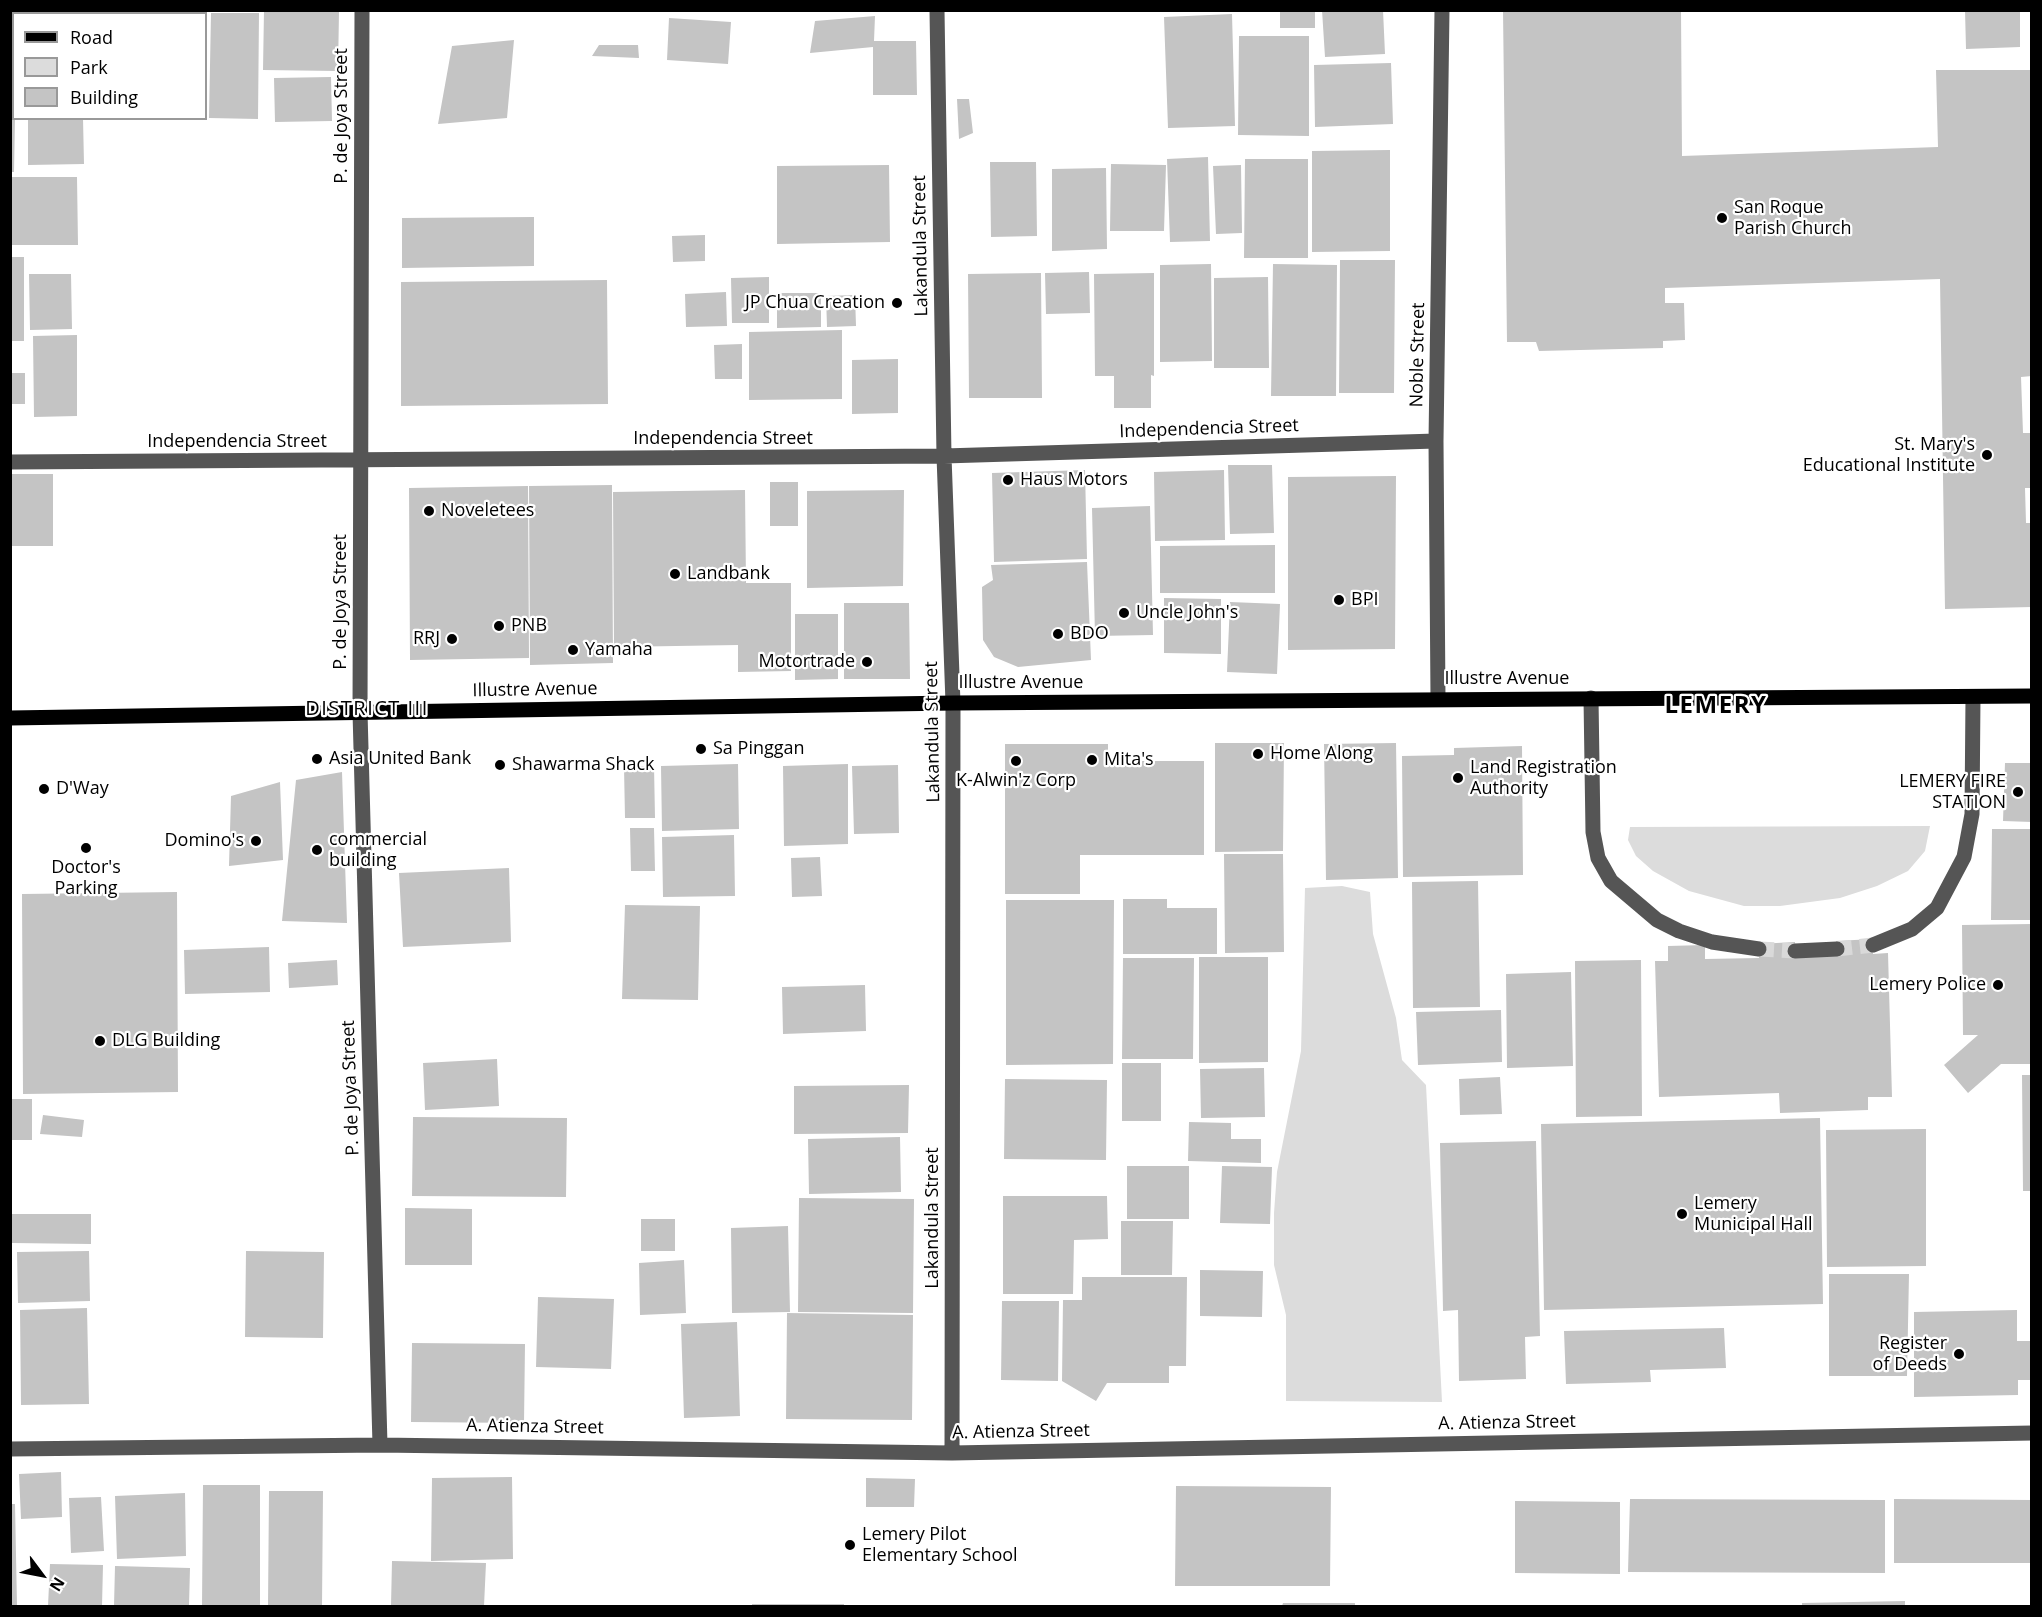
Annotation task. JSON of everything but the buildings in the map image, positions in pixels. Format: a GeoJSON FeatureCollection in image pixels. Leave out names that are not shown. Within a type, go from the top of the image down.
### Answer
{"type":"FeatureCollection","features":[{"type":"Feature","properties":{"kind":"main road","name":"Illustre Avenue"},"geometry":{"type":"LineString","coordinates":[[10,718],[953,703],[2031,696]]}},
{"type":"Feature","properties":{"kind":"street","name":"P. de Joya Street"},"geometry":{"type":"LineString","coordinates":[[362,10],[360,712],[380,1444]]}},
{"type":"Feature","properties":{"kind":"street","name":"Lakandula Street"},"geometry":{"type":"LineString","coordinates":[[937,10],[944,456],[953,703],[952,1454]]}},
{"type":"Feature","properties":{"kind":"street","name":"Noble Street"},"geometry":{"type":"LineString","coordinates":[[1438,699],[1436,441],[1442,10]]}},
{"type":"Feature","properties":{"kind":"street","name":"Independencia Street"},"geometry":{"type":"LineString","coordinates":[[10,462],[944,456],[1436,441]]}},
{"type":"Feature","properties":{"kind":"street"},"geometry":{"type":"LineString","coordinates":[[1873,945],[1912,929],[1937,908],[1964,857],[1972,814],[1973,697]]}},
{"type":"Feature","properties":{"kind":"street"},"geometry":{"type":"LineString","coordinates":[[1591,698],[1593,832],[1598,858],[1611,881],[1658,920],[1679,931],[1712,942],[1759,949]]}},
{"type":"Feature","properties":{"kind":"street"},"geometry":{"type":"LineString","coordinates":[[1795,951],[1837,950]]}},
{"type":"Feature","properties":{"kind":"street","name":"A. Atienza Street"},"geometry":{"type":"LineString","coordinates":[[10,1449],[380,1444],[952,1454],[2031,1433]]}},
{"type":"Feature","properties":{"kind":"green space"},"geometry":{"type":"Polygon","coordinates":[[[1930,826],[1925,851],[1908,871],[1877,886],[1840,898],[1780,906],[1744,906],[1689,891],[1653,871],[1636,856],[1628,840],[1630,827],[1930,826]]]}},
{"type":"Feature","properties":{"kind":"green space"},"geometry":{"type":"Polygon","coordinates":[[[1342,886],[1370,892],[1373,934],[1396,1018],[1402,1060],[1426,1085],[1442,1402],[1286,1401],[1286,1315],[1274,1265],[1274,1213],[1277,1172],[1301,1051],[1305,888],[1342,886]]]}},
{"type":"Feature","properties":{"kind":"tunnel"},"geometry":{"type":"LineString","coordinates":[[1837,949],[1873,945]]}},
{"type":"Feature","properties":{"kind":"tunnel"},"geometry":{"type":"LineString","coordinates":[[1759,949],[1795,951]]}},
{"type":"Feature","properties":{"kind":"place","name":"San Roque Parish Church"},"geometry":{"type":"Point","coordinates":[1722,218]}},
{"type":"Feature","properties":{"kind":"place","name":"JP Chua Creation"},"geometry":{"type":"Point","coordinates":[897,303]}},
{"type":"Feature","properties":{"kind":"place","name":"St. Mary's Educational Institute"},"geometry":{"type":"Point","coordinates":[1987,455]}},
{"type":"Feature","properties":{"kind":"place","name":"Haus Motors"},"geometry":{"type":"Point","coordinates":[1008,480]}},
{"type":"Feature","properties":{"kind":"place","name":"Noveletees"},"geometry":{"type":"Point","coordinates":[429,511]}},
{"type":"Feature","properties":{"kind":"place","name":"Landbank"},"geometry":{"type":"Point","coordinates":[675,574]}},
{"type":"Feature","properties":{"kind":"place","name":"BPI"},"geometry":{"type":"Point","coordinates":[1339,600]}},
{"type":"Feature","properties":{"kind":"place","name":"Uncle John's"},"geometry":{"type":"Point","coordinates":[1124,613]}},
{"type":"Feature","properties":{"kind":"place","name":"PNB"},"geometry":{"type":"Point","coordinates":[499,626]}},
{"type":"Feature","properties":{"kind":"place","name":"BDO"},"geometry":{"type":"Point","coordinates":[1058,634]}},
{"type":"Feature","properties":{"kind":"place","name":"RRJ"},"geometry":{"type":"Point","coordinates":[452,639]}},
{"type":"Feature","properties":{"kind":"place","name":"Yamaha"},"geometry":{"type":"Point","coordinates":[573,650]}},
{"type":"Feature","properties":{"kind":"place","name":"Motortrade"},"geometry":{"type":"Point","coordinates":[867,662]}},
{"type":"Feature","properties":{"kind":"place","name":"Sa Pinggan"},"geometry":{"type":"Point","coordinates":[701,749]}},
{"type":"Feature","properties":{"kind":"place","name":"Home Along"},"geometry":{"type":"Point","coordinates":[1258,754]}},
{"type":"Feature","properties":{"kind":"place","name":"Asia United Bank"},"geometry":{"type":"Point","coordinates":[317,759]}},
{"type":"Feature","properties":{"kind":"place","name":"Mita's"},"geometry":{"type":"Point","coordinates":[1092,760]}},
{"type":"Feature","properties":{"kind":"place","name":"K-Alwin'z Corp"},"geometry":{"type":"Point","coordinates":[1016,761]}},
{"type":"Feature","properties":{"kind":"place","name":"Shawarma Shack"},"geometry":{"type":"Point","coordinates":[500,765]}},
{"type":"Feature","properties":{"kind":"place","name":"Land Registration Authority"},"geometry":{"type":"Point","coordinates":[1458,778]}},
{"type":"Feature","properties":{"kind":"place","name":"D'Way"},"geometry":{"type":"Point","coordinates":[44,789]}},
{"type":"Feature","properties":{"kind":"place","name":"LEMERY FIRE STATION"},"geometry":{"type":"Point","coordinates":[2018,792]}},
{"type":"Feature","properties":{"kind":"place","name":"Domino's"},"geometry":{"type":"Point","coordinates":[256,841]}},
{"type":"Feature","properties":{"kind":"place","name":"Doctor's Parking"},"geometry":{"type":"Point","coordinates":[86,848]}},
{"type":"Feature","properties":{"kind":"place","name":"commercial building"},"geometry":{"type":"Point","coordinates":[317,850]}},
{"type":"Feature","properties":{"kind":"place","name":"Lemery Police"},"geometry":{"type":"Point","coordinates":[1998,985]}},
{"type":"Feature","properties":{"kind":"place","name":"DLG Building"},"geometry":{"type":"Point","coordinates":[100,1041]}},
{"type":"Feature","properties":{"kind":"place","name":"Lemery Municipal Hall"},"geometry":{"type":"Point","coordinates":[1682,1214]}},
{"type":"Feature","properties":{"kind":"place","name":"Register of Deeds"},"geometry":{"type":"Point","coordinates":[1959,1354]}},
{"type":"Feature","properties":{"kind":"place","name":"Lemery Pilot Elementary School"},"geometry":{"type":"Point","coordinates":[850,1545]}},
{"type":"Feature","properties":{"kind":"district","name":"LEMERY"},"geometry":{"type":"Point","coordinates":[1716,706]}},
{"type":"Feature","properties":{"kind":"district","name":"DISTRICT III"},"geometry":{"type":"Point","coordinates":[367,709]}}]}
